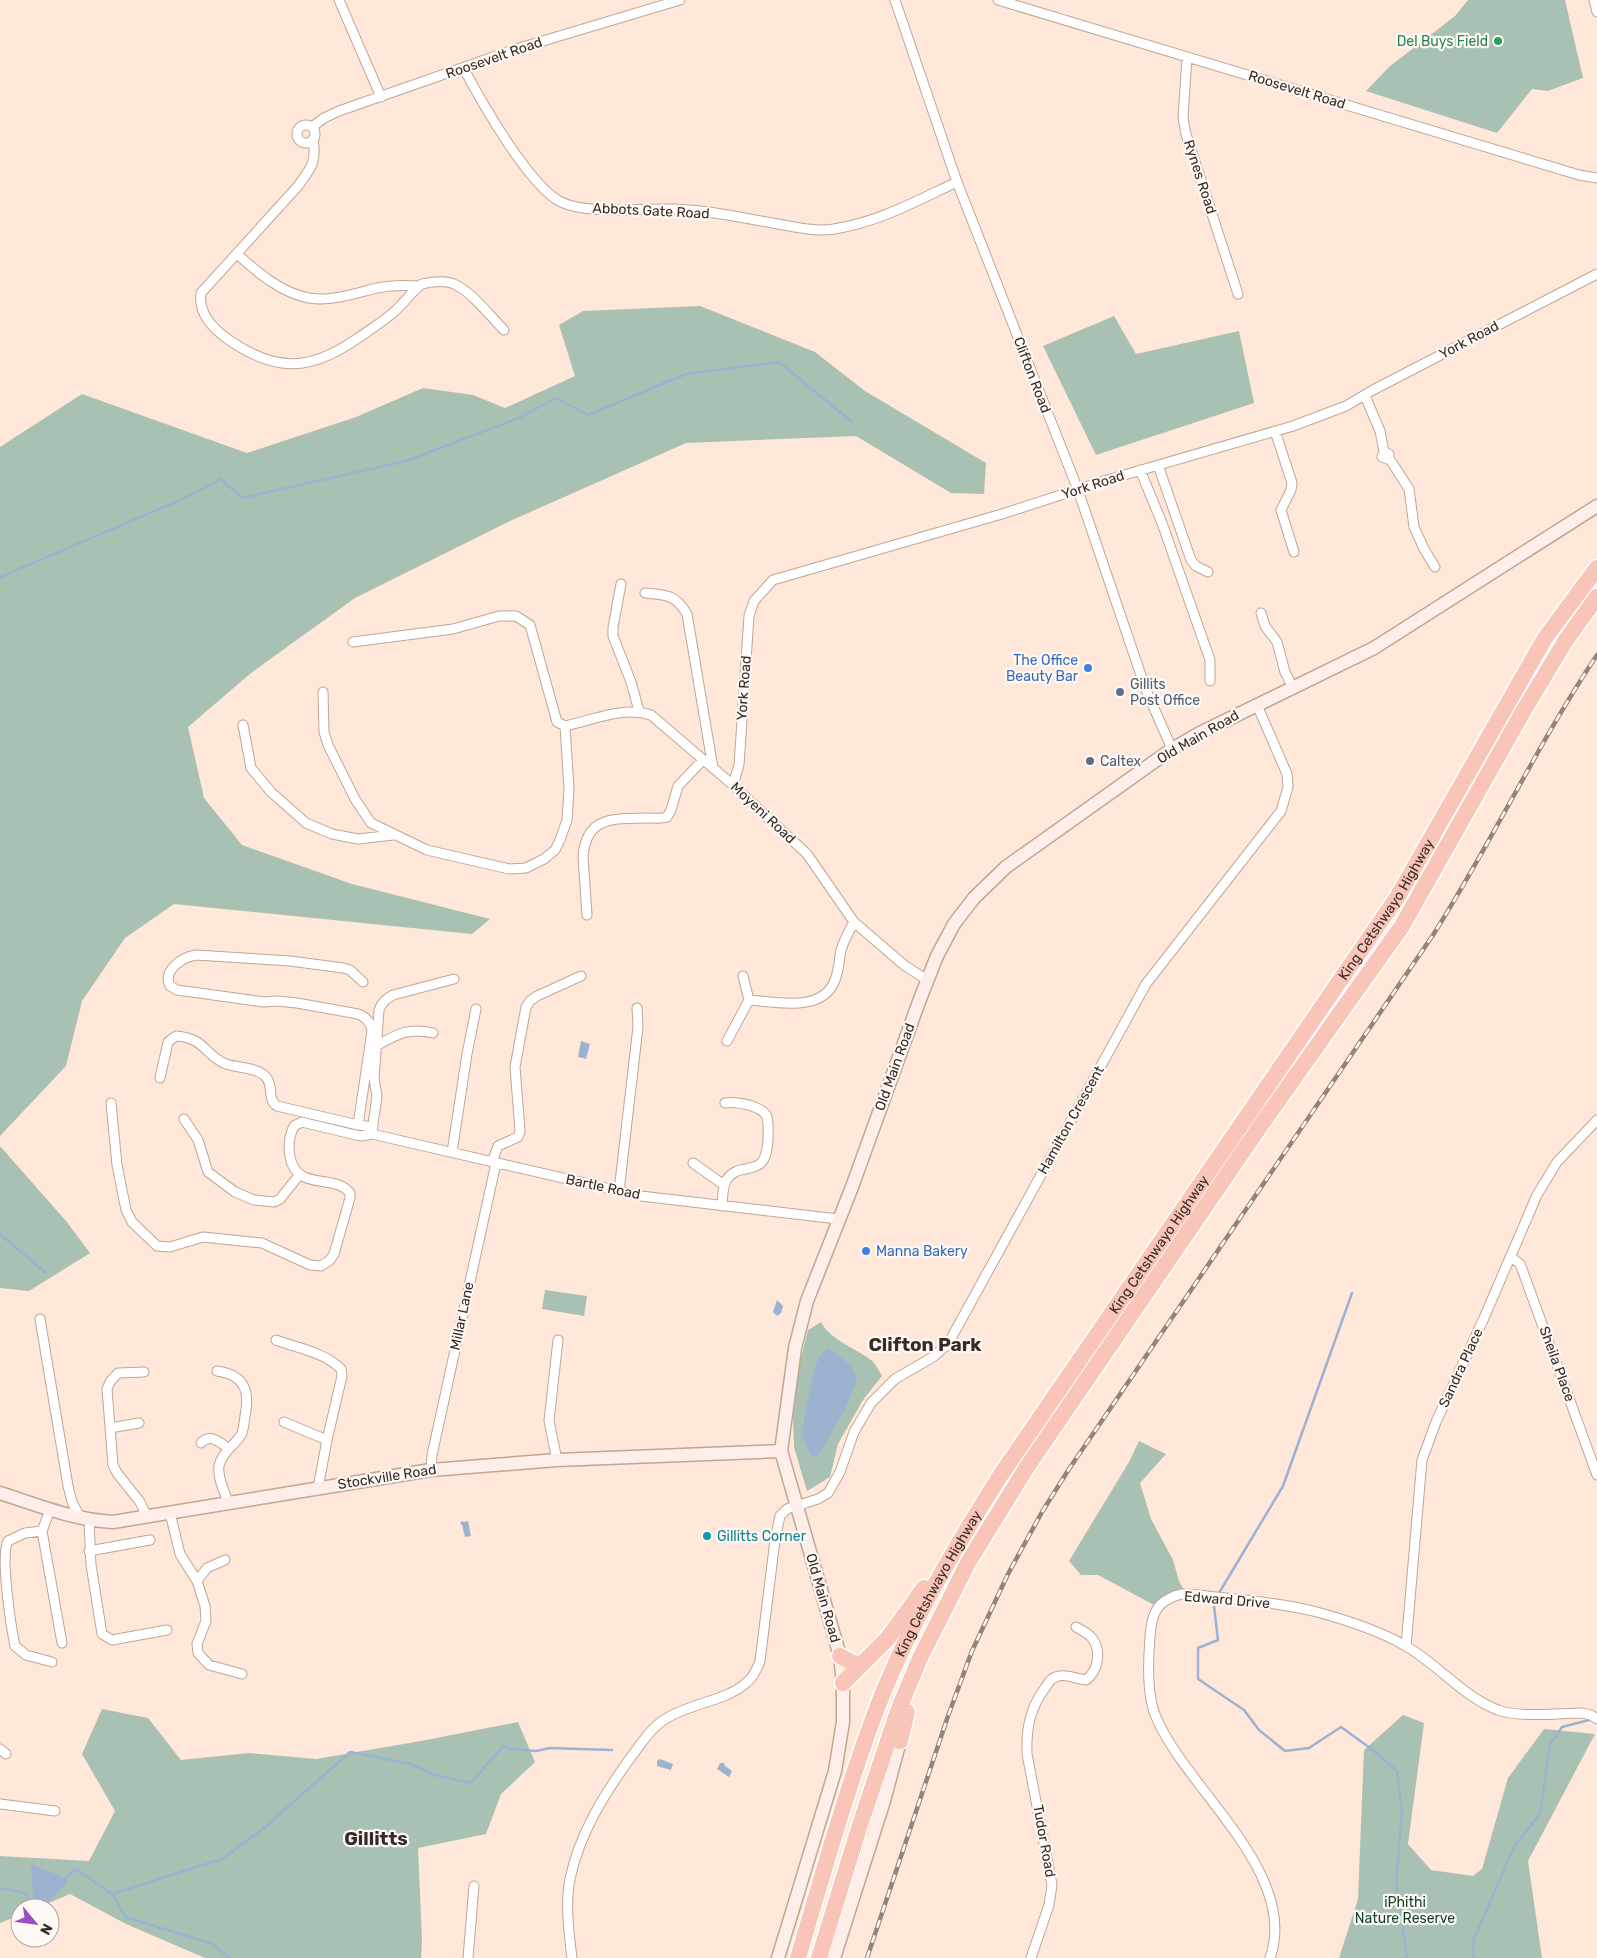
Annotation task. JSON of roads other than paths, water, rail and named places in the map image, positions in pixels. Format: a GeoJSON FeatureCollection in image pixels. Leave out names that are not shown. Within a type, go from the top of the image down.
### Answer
{"type":"FeatureCollection","features":[{"type":"Feature","properties":{"kind":"highway","name":"King Cetshwayo Highway"},"geometry":{"type":"LineString","coordinates":[[798,1958],[874,1715],[922,1609],[959,1540],[1002,1472],[1398,896],[1541,646],[1565,609],[1597,568]]}},
{"type":"Feature","properties":{"kind":"highway","name":"King Cetshwayo Highway"},"geometry":{"type":"LineString","coordinates":[[819,1958],[882,1754],[920,1658],[969,1561],[988,1528],[1096,1366],[1402,926],[1529,702],[1566,640],[1597,597]]}},
{"type":"Feature","properties":{"kind":"highway"},"geometry":{"type":"LineString","coordinates":[[843,1683],[888,1638],[959,1540]]}},
{"type":"Feature","properties":{"kind":"highway"},"geometry":{"type":"LineString","coordinates":[[840,1656],[855,1664],[863,1663]]}},
{"type":"Feature","properties":{"kind":"highway"},"geometry":{"type":"LineString","coordinates":[[900,1740],[920,1658]]}},
{"type":"Feature","properties":{"kind":"street"},"geometry":{"type":"LineString","coordinates":[[339,0],[381,97]]}},
{"type":"Feature","properties":{"kind":"street","name":"Roosevelt Road"},"geometry":{"type":"LineString","coordinates":[[312,127],[324,118],[339,111],[464,69],[516,49],[680,0]]}},
{"type":"Feature","properties":{"kind":"street","name":"Clifton Road"},"geometry":{"type":"LineString","coordinates":[[895,0],[957,182],[1078,490],[1146,690],[1172,749]]}},
{"type":"Feature","properties":{"kind":"street","name":"Roosevelt Road"},"geometry":{"type":"LineString","coordinates":[[998,0],[1580,175],[1597,178]]}},
{"type":"Feature","properties":{"kind":"street"},"geometry":{"type":"LineString","coordinates":[[1594,0],[1597,12]]}},
{"type":"Feature","properties":{"kind":"street","name":"Rynes Road"},"geometry":{"type":"LineString","coordinates":[[1186,57],[1182,118],[1238,294]]}},
{"type":"Feature","properties":{"kind":"street","name":"Abbots Gate Road"},"geometry":{"type":"LineString","coordinates":[[464,69],[481,102],[532,176],[560,202],[571,205],[592,209],[693,210],[792,226],[832,229],[881,218],[957,182]]}},
{"type":"Feature","properties":{"kind":"street"},"geometry":{"type":"LineString","coordinates":[[313,139],[304,142],[298,135],[302,126],[312,127],[315,132],[313,139],[315,156],[312,168],[201,293],[204,312],[212,326],[246,352],[277,363],[304,363],[332,355],[393,312],[419,286],[426,283],[448,282],[458,286],[504,330]]}},
{"type":"Feature","properties":{"kind":"street"},"geometry":{"type":"LineString","coordinates":[[237,254],[278,286],[309,298],[337,297],[394,286],[419,286]]}},
{"type":"Feature","properties":{"kind":"street","name":"York Road"},"geometry":{"type":"LineString","coordinates":[[733,785],[739,765],[749,616],[754,600],[769,583],[780,577],[1002,514],[1319,416],[1365,396],[1597,274]]}},
{"type":"Feature","properties":{"kind":"street"},"geometry":{"type":"LineString","coordinates":[[1365,396],[1380,431],[1387,455],[1409,489],[1414,527],[1435,567]]}},
{"type":"Feature","properties":{"kind":"street"},"geometry":{"type":"LineString","coordinates":[[1275,431],[1292,479],[1291,490],[1281,510],[1294,552]]}},
{"type":"Feature","properties":{"kind":"street"},"geometry":{"type":"LineString","coordinates":[[1158,465],[1191,560],[1196,566],[1208,572]]}},
{"type":"Feature","properties":{"kind":"street"},"geometry":{"type":"LineString","coordinates":[[1140,470],[1162,523],[1210,660],[1210,681]]}},
{"type":"Feature","properties":{"kind":"street","name":"Old Main Road"},"geometry":{"type":"LineString","coordinates":[[778,1958],[835,1771],[843,1722],[843,1683],[840,1656],[781,1451],[790,1380],[799,1328],[807,1301],[852,1187],[927,980],[945,938],[954,924],[988,883],[1020,857],[1172,749],[1200,733],[1374,648],[1597,506]]}},
{"type":"Feature","properties":{"kind":"street"},"geometry":{"type":"LineString","coordinates":[[353,642],[453,629],[499,616],[516,616],[530,625],[556,721],[566,726],[616,713],[639,711],[631,682],[613,636],[613,627],[622,584]]}},
{"type":"Feature","properties":{"kind":"street"},"geometry":{"type":"LineString","coordinates":[[645,593],[675,598],[687,614],[713,768]]}},
{"type":"Feature","properties":{"kind":"street"},"geometry":{"type":"LineString","coordinates":[[1261,613],[1265,626],[1277,642],[1285,672],[1293,688]]}},
{"type":"Feature","properties":{"kind":"street"},"geometry":{"type":"LineString","coordinates":[[323,692],[324,732],[330,749],[364,814],[371,822],[427,850],[509,869],[526,868],[544,859],[558,845],[566,820],[569,789],[566,726]]}},
{"type":"Feature","properties":{"kind":"street","name":"Hamilton Crescent"},"geometry":{"type":"LineString","coordinates":[[796,1506],[818,1499],[828,1493],[840,1472],[862,1416],[884,1388],[895,1379],[934,1357],[948,1344],[1146,984],[1277,818],[1287,792],[1287,774],[1257,705]]}},
{"type":"Feature","properties":{"kind":"street","name":"Moyeni Road"},"geometry":{"type":"LineString","coordinates":[[639,711],[651,715],[704,760],[807,854],[854,922],[904,965],[927,980]]}},
{"type":"Feature","properties":{"kind":"street"},"geometry":{"type":"LineString","coordinates":[[243,725],[251,768],[274,796],[306,823],[332,834],[358,839],[394,835]]}},
{"type":"Feature","properties":{"kind":"street"},"geometry":{"type":"LineString","coordinates":[[586,915],[583,849],[590,834],[601,823],[610,819],[667,817],[678,786],[704,760]]}},
{"type":"Feature","properties":{"kind":"street"},"geometry":{"type":"LineString","coordinates":[[749,1000],[794,1003],[813,1001],[825,995],[834,982],[845,939],[854,922]]}},
{"type":"Feature","properties":{"kind":"street"},"geometry":{"type":"LineString","coordinates":[[358,1125],[372,1030],[366,1018],[358,1014],[277,1000],[264,1002],[177,990],[170,986],[168,980],[171,970],[177,964],[190,956],[196,955],[290,960],[344,968],[350,970],[363,982]]}},
{"type":"Feature","properties":{"kind":"street"},"geometry":{"type":"LineString","coordinates":[[494,1162],[498,1146],[516,1138],[520,1132],[515,1066],[523,1018],[528,1004],[537,996],[581,976]]}},
{"type":"Feature","properties":{"kind":"street"},"geometry":{"type":"LineString","coordinates":[[727,1041],[749,1000],[743,976]]}},
{"type":"Feature","properties":{"kind":"street"},"geometry":{"type":"LineString","coordinates":[[372,1131],[377,1096],[374,1079],[379,1010],[388,998],[454,979]]}},
{"type":"Feature","properties":{"kind":"street"},"geometry":{"type":"LineString","coordinates":[[619,1191],[638,1028],[637,1008]]}},
{"type":"Feature","properties":{"kind":"street"},"geometry":{"type":"LineString","coordinates":[[452,1152],[476,1009]]}},
{"type":"Feature","properties":{"kind":"street"},"geometry":{"type":"LineString","coordinates":[[376,1046],[392,1037],[411,1030],[433,1033]]}},
{"type":"Feature","properties":{"kind":"street"},"geometry":{"type":"LineString","coordinates":[[160,1078],[168,1042],[176,1036],[188,1038],[202,1044],[223,1062],[264,1075],[270,1083],[271,1100],[276,1106],[358,1125],[372,1131]]}},
{"type":"Feature","properties":{"kind":"street"},"geometry":{"type":"LineString","coordinates":[[722,1206],[724,1185],[729,1176],[736,1171],[761,1163],[767,1149],[768,1129],[768,1118],[762,1111],[740,1102],[725,1103]]}},
{"type":"Feature","properties":{"kind":"street"},"geometry":{"type":"LineString","coordinates":[[111,1103],[116,1157],[126,1210],[132,1222],[157,1246],[170,1247],[203,1237],[262,1243],[310,1265],[323,1265],[330,1260],[335,1252],[350,1193],[342,1186],[310,1179],[300,1174],[291,1161],[289,1150],[292,1131],[296,1124],[305,1122],[362,1136],[372,1131]]}},
{"type":"Feature","properties":{"kind":"street"},"geometry":{"type":"LineString","coordinates":[[184,1120],[198,1140],[208,1172],[235,1192],[254,1200],[274,1202],[280,1200],[300,1174]]}},
{"type":"Feature","properties":{"kind":"street","name":"Sandra Place"},"geometry":{"type":"LineString","coordinates":[[1406,1646],[1422,1460],[1436,1422],[1529,1214],[1549,1174],[1569,1148],[1597,1120]]}},
{"type":"Feature","properties":{"kind":"street","name":"Bartle Road"},"geometry":{"type":"LineString","coordinates":[[372,1131],[494,1162],[656,1198],[838,1219]]}},
{"type":"Feature","properties":{"kind":"street","name":"Millar Lane"},"geometry":{"type":"LineString","coordinates":[[431,1470],[432,1455],[494,1162]]}},
{"type":"Feature","properties":{"kind":"street"},"geometry":{"type":"LineString","coordinates":[[693,1163],[724,1185]]}},
{"type":"Feature","properties":{"kind":"street","name":"Sheila Place"},"geometry":{"type":"LineString","coordinates":[[1511,1257],[1520,1264],[1522,1269],[1597,1475]]}},
{"type":"Feature","properties":{"kind":"street"},"geometry":{"type":"LineString","coordinates":[[40,1319],[68,1486],[72,1502],[84,1518],[102,1634],[112,1640],[167,1630]]}},
{"type":"Feature","properties":{"kind":"street"},"geometry":{"type":"LineString","coordinates":[[276,1340],[318,1354],[341,1369],[342,1376],[318,1488]]}},
{"type":"Feature","properties":{"kind":"street"},"geometry":{"type":"LineString","coordinates":[[557,1460],[549,1420],[558,1340]]}},
{"type":"Feature","properties":{"kind":"street"},"geometry":{"type":"LineString","coordinates":[[217,1371],[230,1374],[248,1394],[242,1432],[228,1448],[220,1462],[219,1472],[229,1504]]}},
{"type":"Feature","properties":{"kind":"street"},"geometry":{"type":"LineString","coordinates":[[144,1372],[118,1373],[107,1389],[112,1457],[115,1470],[140,1502],[147,1517]]}},
{"type":"Feature","properties":{"kind":"street"},"geometry":{"type":"LineString","coordinates":[[284,1422],[327,1440]]}},
{"type":"Feature","properties":{"kind":"street"},"geometry":{"type":"LineString","coordinates":[[110,1428],[139,1424]]}},
{"type":"Feature","properties":{"kind":"street"},"geometry":{"type":"LineString","coordinates":[[201,1443],[205,1438],[210,1438],[228,1448]]}},
{"type":"Feature","properties":{"kind":"street","name":"Stockville Road"},"geometry":{"type":"LineString","coordinates":[[0,1493],[50,1510],[113,1522],[431,1470],[557,1460],[781,1451]]}},
{"type":"Feature","properties":{"kind":"street"},"geometry":{"type":"LineString","coordinates":[[572,1958],[568,1902],[569,1886],[576,1860],[589,1827],[614,1782],[656,1726],[676,1713],[734,1691],[748,1683],[754,1674],[760,1661],[765,1632],[779,1520],[785,1510],[796,1506]]}},
{"type":"Feature","properties":{"kind":"street"},"geometry":{"type":"LineString","coordinates":[[50,1510],[42,1531],[62,1643]]}},
{"type":"Feature","properties":{"kind":"street"},"geometry":{"type":"LineString","coordinates":[[170,1513],[180,1554],[197,1581],[206,1616],[197,1644],[198,1653],[209,1665],[242,1674]]}},
{"type":"Feature","properties":{"kind":"street"},"geometry":{"type":"LineString","coordinates":[[42,1531],[24,1533],[8,1541],[4,1553],[5,1572],[14,1646],[26,1655],[52,1662]]}},
{"type":"Feature","properties":{"kind":"street"},"geometry":{"type":"LineString","coordinates":[[89,1552],[150,1540]]}},
{"type":"Feature","properties":{"kind":"street"},"geometry":{"type":"LineString","coordinates":[[197,1581],[207,1568],[225,1560]]}},
{"type":"Feature","properties":{"kind":"street","name":"Edward Drive"},"geometry":{"type":"LineString","coordinates":[[1270,1958],[1275,1926],[1274,1906],[1266,1883],[1248,1853],[1168,1739],[1156,1717],[1151,1700],[1148,1670],[1150,1632],[1155,1612],[1164,1601],[1182,1594],[1247,1600],[1318,1612],[1384,1635],[1406,1646],[1448,1676],[1474,1698],[1496,1710],[1514,1714],[1582,1713],[1597,1720]]}},
{"type":"Feature","properties":{"kind":"street","name":"Tudor Road"},"geometry":{"type":"LineString","coordinates":[[1031,1958],[1049,1906],[1052,1885],[1027,1754],[1027,1736],[1030,1718],[1038,1697],[1051,1679],[1060,1676],[1086,1680],[1093,1674],[1097,1659],[1097,1646],[1091,1636],[1076,1627]]}},
{"type":"Feature","properties":{"kind":"street"},"geometry":{"type":"LineString","coordinates":[[834,1958],[884,1801],[900,1740]]}},
{"type":"Feature","properties":{"kind":"street"},"geometry":{"type":"LineString","coordinates":[[0,1804],[55,1811]]}},
{"type":"Feature","properties":{"kind":"street"},"geometry":{"type":"LineString","coordinates":[[468,1958],[474,1886]]}},
{"type":"Feature","properties":{"kind":"water"},"geometry":{"type":"Polygon","coordinates":[[[581,1041],[590,1044],[586,1059],[578,1057],[581,1041]]]}},
{"type":"Feature","properties":{"kind":"water"},"geometry":{"type":"Polygon","coordinates":[[[777,1300],[783,1306],[781,1313],[777,1316],[773,1312],[777,1300]]]}},
{"type":"Feature","properties":{"kind":"water"},"geometry":{"type":"Polygon","coordinates":[[[828,1348],[851,1365],[857,1380],[845,1409],[818,1456],[810,1455],[802,1436],[804,1419],[814,1368],[821,1354],[828,1348]]]}},
{"type":"Feature","properties":{"kind":"water"},"geometry":{"type":"Polygon","coordinates":[[[468,1521],[471,1536],[465,1537],[460,1523],[468,1521]]]}},
{"type":"Feature","properties":{"kind":"water"},"geometry":{"type":"Polygon","coordinates":[[[660,1759],[673,1764],[671,1770],[657,1766],[657,1761],[660,1759]]]}},
{"type":"Feature","properties":{"kind":"water"},"geometry":{"type":"Polygon","coordinates":[[[720,1763],[724,1763],[732,1771],[729,1777],[717,1769],[720,1763]]]}},
{"type":"Feature","properties":{"kind":"water"},"geometry":{"type":"Polygon","coordinates":[[[31,1864],[66,1878],[68,1883],[53,1898],[33,1898],[31,1864]]]}},
{"type":"Feature","properties":{"kind":"waterway"},"geometry":{"type":"LineString","coordinates":[[0,577],[178,501],[221,479],[242,498],[406,461],[519,418],[556,398],[588,415],[686,374],[779,362],[852,422]]}},
{"type":"Feature","properties":{"kind":"waterway"},"geometry":{"type":"LineString","coordinates":[[0,1234],[46,1273]]}},
{"type":"Feature","properties":{"kind":"waterway"},"geometry":{"type":"LineString","coordinates":[[1219,1593],[1283,1486],[1352,1293]]}},
{"type":"Feature","properties":{"kind":"waterway"},"geometry":{"type":"LineString","coordinates":[[1214,1606],[1218,1640],[1198,1648],[1198,1679],[1244,1710],[1259,1730],[1285,1751],[1309,1748],[1341,1727],[1397,1771],[1402,1811],[1396,1881],[1407,1958]]}},
{"type":"Feature","properties":{"kind":"waterway"},"geometry":{"type":"LineString","coordinates":[[1473,1958],[1474,1939],[1514,1847],[1540,1814],[1550,1744],[1562,1727],[1589,1720]]}},
{"type":"Feature","properties":{"kind":"waterway"},"geometry":{"type":"LineString","coordinates":[[112,1894],[222,1859],[264,1828],[350,1752],[411,1764],[435,1775],[471,1783],[503,1746],[512,1749],[536,1751],[550,1748],[612,1750]]}},
{"type":"Feature","properties":{"kind":"waterway"},"geometry":{"type":"LineString","coordinates":[[65,1878],[75,1869],[112,1894],[126,1917],[212,1944],[230,1958]]}},
{"type":"Feature","properties":{"kind":"waterway"},"geometry":{"type":"LineString","coordinates":[[0,1888],[25,1893],[28,1898]]}},
{"type":"Feature","properties":{"kind":"railway"},"geometry":{"type":"LineString","coordinates":[[867,1958],[948,1716],[972,1651],[1008,1574],[1042,1512],[1069,1469],[1433,935],[1475,866],[1554,724],[1597,655]]}},
{"type":"Feature","properties":{"kind":"place","name":"Del Buys Field"},"geometry":{"type":"Point","coordinates":[1498,41]}},
{"type":"Feature","properties":{"kind":"place","name":"The Office Beauty Bar"},"geometry":{"type":"Point","coordinates":[1088,668]}},
{"type":"Feature","properties":{"kind":"place","name":"Gillits Post Office"},"geometry":{"type":"Point","coordinates":[1120,692]}},
{"type":"Feature","properties":{"kind":"place","name":"Caltex"},"geometry":{"type":"Point","coordinates":[1090,761]}},
{"type":"Feature","properties":{"kind":"place","name":"Manna Bakery"},"geometry":{"type":"Point","coordinates":[866,1251]}},
{"type":"Feature","properties":{"kind":"place","name":"Gillitts Corner"},"geometry":{"type":"Point","coordinates":[707,1536]}},
{"type":"Feature","properties":{"kind":"district","name":"Clifton Park"},"geometry":{"type":"Point","coordinates":[925,1344]}},
{"type":"Feature","properties":{"kind":"district","name":"Gillitts"},"geometry":{"type":"Point","coordinates":[376,1838]}},
{"type":"Feature","properties":{"kind":"park label","name":"iPhithi Nature Reserve"},"geometry":{"type":"Point","coordinates":[1405,1910]}}]}
